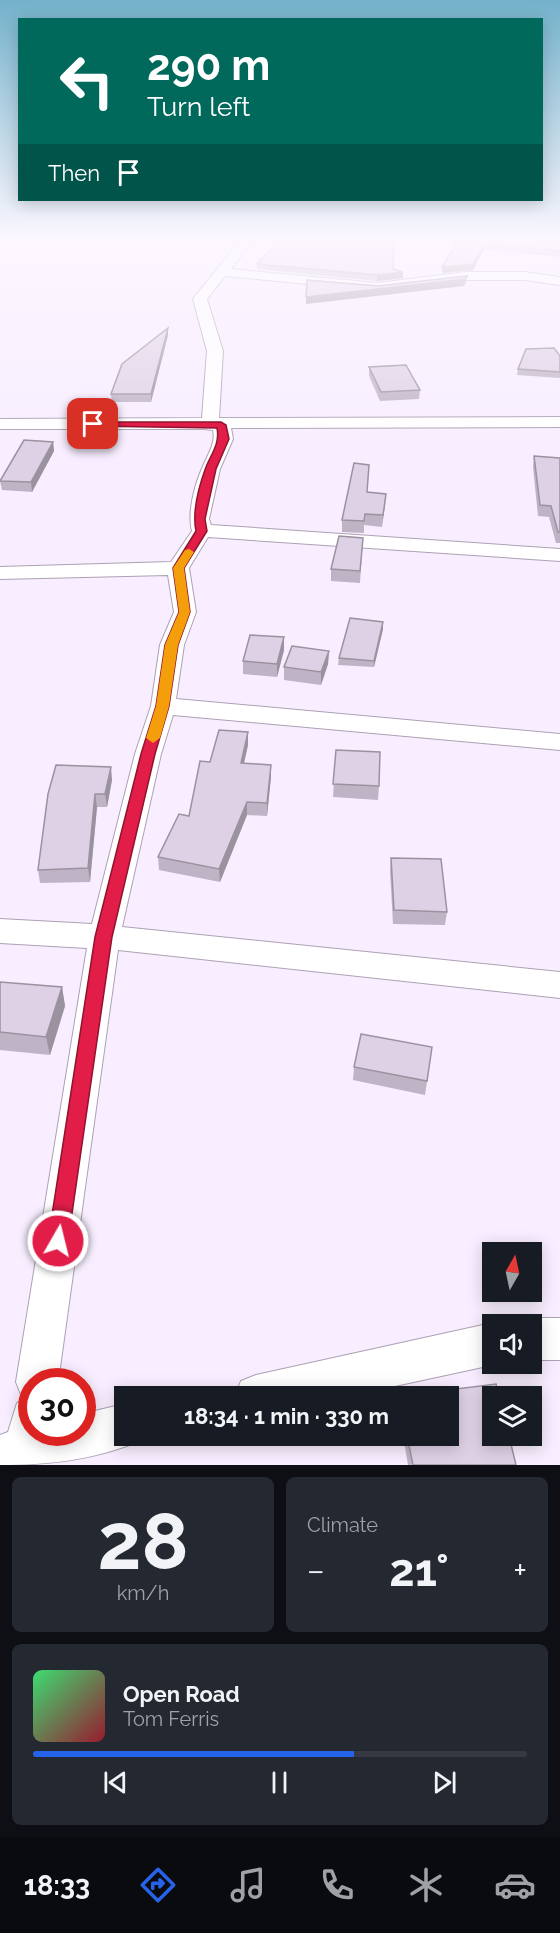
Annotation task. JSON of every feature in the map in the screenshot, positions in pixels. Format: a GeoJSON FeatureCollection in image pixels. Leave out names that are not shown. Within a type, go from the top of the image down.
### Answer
{"type":"FeatureCollection","features":[{"type":"Feature","properties":{"kind":"street"},"geometry":{"type":"LineString","coordinates":[[202,307],[215,351],[210,425]]}},
{"type":"Feature","properties":{"kind":"street"},"geometry":{"type":"LineString","coordinates":[[210,425],[560,422]]}},
{"type":"Feature","properties":{"kind":"street"},"geometry":{"type":"LineString","coordinates":[[0,424],[221,425],[224,439],[211,469],[199,519],[202,531],[178,568],[184,612],[172,645],[163,706],[148,754],[104,937],[39,1368]]}},
{"type":"Feature","properties":{"kind":"street"},"geometry":{"type":"LineString","coordinates":[[202,531],[560,555]]}},
{"type":"Feature","properties":{"kind":"street"},"geometry":{"type":"LineString","coordinates":[[0,573],[178,568]]}},
{"type":"Feature","properties":{"kind":"street"},"geometry":{"type":"LineString","coordinates":[[163,706],[560,742]]}},
{"type":"Feature","properties":{"kind":"street"},"geometry":{"type":"LineString","coordinates":[[0,931],[104,937],[560,985]]}},
{"type":"Feature","properties":{"kind":"street"},"geometry":{"type":"LineString","coordinates":[[542,1339],[560,1339]]}},
{"type":"Feature","properties":{"kind":"street"},"geometry":{"type":"LineString","coordinates":[[301,1386],[482,1346]]}},
{"type":"Feature","properties":{"kind":"street"},"geometry":{"type":"LineString","coordinates":[[96,1430],[114,1427]]}},
{"type":"Feature","properties":{"kind":"building"},"geometry":{"type":"Polygon","coordinates":[[[168,328],[151,394],[111,394],[122,364],[168,328]]]}},
{"type":"Feature","properties":{"kind":"building"},"geometry":{"type":"Polygon","coordinates":[[[554,348],[560,356],[560,372],[518,369],[526,349],[554,348]]]}},
{"type":"Feature","properties":{"kind":"building"},"geometry":{"type":"Polygon","coordinates":[[[406,365],[420,390],[381,392],[369,367],[406,365]]]}},
{"type":"Feature","properties":{"kind":"building"},"geometry":{"type":"Polygon","coordinates":[[[24,440],[53,442],[31,482],[0,481],[24,440]]]}},
{"type":"Feature","properties":{"kind":"building"},"geometry":{"type":"Polygon","coordinates":[[[534,456],[560,458],[560,532],[558,532],[551,506],[540,505],[534,456]]]}},
{"type":"Feature","properties":{"kind":"building"},"geometry":{"type":"Polygon","coordinates":[[[354,463],[369,465],[367,492],[386,494],[383,515],[365,514],[364,521],[342,520],[354,463]]]}},
{"type":"Feature","properties":{"kind":"building"},"geometry":{"type":"Polygon","coordinates":[[[339,536],[363,538],[360,571],[331,569],[339,536]]]}},
{"type":"Feature","properties":{"kind":"building"},"geometry":{"type":"Polygon","coordinates":[[[350,618],[383,622],[374,661],[339,658],[350,618]]]}},
{"type":"Feature","properties":{"kind":"building"},"geometry":{"type":"Polygon","coordinates":[[[250,635],[284,637],[277,664],[243,661],[250,635]]]}},
{"type":"Feature","properties":{"kind":"building"},"geometry":{"type":"Polygon","coordinates":[[[292,646],[329,651],[321,672],[284,667],[292,646]]]}},
{"type":"Feature","properties":{"kind":"building"},"geometry":{"type":"Polygon","coordinates":[[[219,730],[248,732],[241,763],[271,765],[267,803],[247,802],[219,869],[158,857],[179,814],[189,816],[200,761],[210,762],[219,730]]]}},
{"type":"Feature","properties":{"kind":"building"},"geometry":{"type":"Polygon","coordinates":[[[336,750],[380,752],[379,786],[333,784],[336,750]]]}},
{"type":"Feature","properties":{"kind":"building"},"geometry":{"type":"Polygon","coordinates":[[[56,765],[111,767],[105,794],[95,794],[88,868],[38,870],[48,794],[56,765]]]}},
{"type":"Feature","properties":{"kind":"building"},"geometry":{"type":"Polygon","coordinates":[[[391,858],[441,859],[447,912],[394,910],[391,858]]]}},
{"type":"Feature","properties":{"kind":"building"},"geometry":{"type":"Polygon","coordinates":[[[0,982],[62,987],[46,1037],[0,1032],[0,982]]]}},
{"type":"Feature","properties":{"kind":"building"},"geometry":{"type":"Polygon","coordinates":[[[361,1034],[432,1047],[427,1081],[354,1067],[361,1034]]]}},
{"type":"Feature","properties":{"kind":"building"},"geometry":{"type":"Polygon","coordinates":[[[496,1384],[496,1386],[482,1386],[482,1446],[511,1446],[516,1465],[413,1465],[409,1446],[459,1446],[459,1389],[496,1384]]]}},
{"type":"Feature","properties":{"kind":"slow traffic"},"geometry":{"type":"LineString","coordinates":[[153,738],[163,706],[172,645],[184,612],[178,568],[189,552]]}},
{"type":"Feature","properties":{"kind":"route"},"geometry":{"type":"LineString","coordinates":[[58,1241],[104,937],[148,754],[163,706],[172,645],[184,612],[178,568],[202,531],[199,519],[211,469],[224,439],[221,425],[93,424]]}}]}
